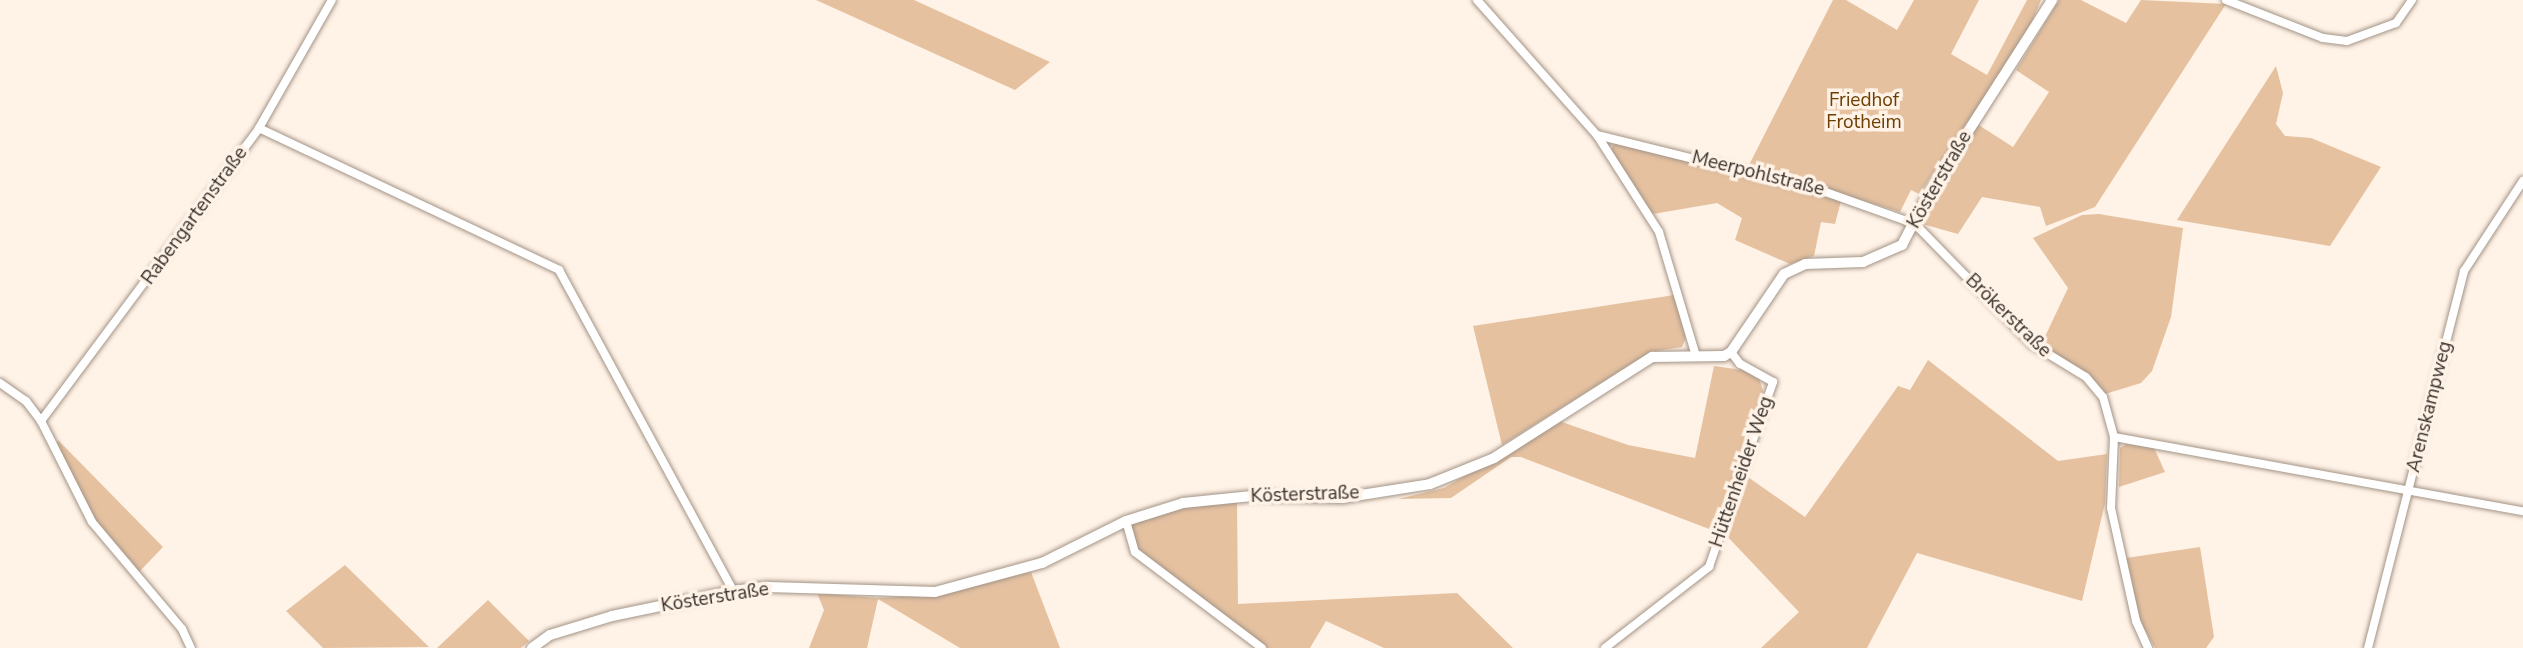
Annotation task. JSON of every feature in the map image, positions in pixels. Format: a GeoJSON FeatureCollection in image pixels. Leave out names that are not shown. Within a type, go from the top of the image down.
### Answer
{"type":"FeatureCollection","features":[{"type":"Feature","properties":{"kind":"main road","name":"Kösterstraße"},"geometry":{"type":"LineString","coordinates":[[532,648],[550,635],[612,616],[733,591],[768,587],[935,592],[1042,563],[1126,520],[1183,503],[1252,496],[1342,498],[1430,484],[1494,458],[1652,357],[1731,352],[1784,274],[1805,264],[1863,262],[1902,245],[1930,191],[2052,0]]}},
{"type":"Feature","properties":{"kind":"street","name":"Rabengartenstraße"},"geometry":{"type":"LineString","coordinates":[[41,421],[259,128],[332,0]]}},
{"type":"Feature","properties":{"kind":"street"},"geometry":{"type":"LineString","coordinates":[[1477,0],[1597,135],[1659,232],[1696,356]]}},
{"type":"Feature","properties":{"kind":"street"},"geometry":{"type":"LineString","coordinates":[[2226,0],[2323,38],[2347,41],[2396,23],[2412,0]]}},
{"type":"Feature","properties":{"kind":"street"},"geometry":{"type":"LineString","coordinates":[[259,128],[559,270],[733,591]]}},
{"type":"Feature","properties":{"kind":"street","name":"Meerpohlstraße"},"geometry":{"type":"LineString","coordinates":[[1597,135],[1830,193],[1915,224]]}},
{"type":"Feature","properties":{"kind":"street","name":"Arenskampweg"},"geometry":{"type":"LineString","coordinates":[[2368,648],[2465,271],[2523,181]]}},
{"type":"Feature","properties":{"kind":"street","name":"Brökerstraße"},"geometry":{"type":"LineString","coordinates":[[1915,224],[2032,344],[2086,377],[2103,397],[2114,437],[2111,508],[2136,621],[2147,648]]}},
{"type":"Feature","properties":{"kind":"street","name":"Hüttenheider Weg"},"geometry":{"type":"LineString","coordinates":[[1605,648],[1709,567],[1773,382],[1740,364],[1731,352]]}},
{"type":"Feature","properties":{"kind":"street"},"geometry":{"type":"LineString","coordinates":[[0,383],[26,401],[41,421],[92,522],[182,629],[191,648]]}},
{"type":"Feature","properties":{"kind":"street"},"geometry":{"type":"LineString","coordinates":[[2114,437],[2523,511]]}},
{"type":"Feature","properties":{"kind":"street"},"geometry":{"type":"LineString","coordinates":[[1126,520],[1135,552],[1262,648]]}},
{"type":"Feature","properties":{"kind":"green space"},"geometry":{"type":"Polygon","coordinates":[[[816,0],[914,0],[1050,62],[1015,90],[816,0]]]}},
{"type":"Feature","properties":{"kind":"green space","name":"Friedhof Frotheim"},"geometry":{"type":"Polygon","coordinates":[[[1833,0],[1846,0],[1897,30],[1914,0],[1979,0],[1951,54],[1987,75],[2027,0],[2041,0],[2029,29],[1995,81],[1919,194],[1911,190],[1900,212],[1749,165],[1833,0]]]}},
{"type":"Feature","properties":{"kind":"green space"},"geometry":{"type":"Polygon","coordinates":[[[2059,0],[2081,0],[2126,23],[2141,0],[2226,4],[2095,207],[2046,226],[2040,207],[1982,197],[1958,234],[1919,223],[1977,124],[2013,147],[2049,92],[2016,70],[2059,0]]]}},
{"type":"Feature","properties":{"kind":"green space"},"geometry":{"type":"Polygon","coordinates":[[[2276,66],[2283,93],[2276,124],[2285,136],[2311,138],[2381,167],[2330,246],[2177,220],[2276,66]]]}},
{"type":"Feature","properties":{"kind":"green space"},"geometry":{"type":"Polygon","coordinates":[[[1614,143],[1841,201],[1835,224],[1821,222],[1814,256],[1790,264],[1735,240],[1742,218],[1717,203],[1653,214],[1611,150],[1614,143]]]}},
{"type":"Feature","properties":{"kind":"green space"},"geometry":{"type":"Polygon","coordinates":[[[2099,214],[2183,228],[2171,317],[2152,371],[2141,383],[2105,394],[2040,347],[2068,288],[2033,238],[2082,215],[2099,214]]]}},
{"type":"Feature","properties":{"kind":"green space"},"geometry":{"type":"Polygon","coordinates":[[[1674,295],[1686,337],[1682,347],[1650,352],[1502,445],[1473,326],[1674,295]]]}},
{"type":"Feature","properties":{"kind":"green space"},"geometry":{"type":"Polygon","coordinates":[[[1928,360],[2058,461],[2107,454],[2105,503],[2082,601],[1917,553],[1867,648],[1761,648],[1799,612],[1724,533],[1745,475],[1805,517],[1898,386],[1910,390],[1928,360]]]}},
{"type":"Feature","properties":{"kind":"green space"},"geometry":{"type":"Polygon","coordinates":[[[1714,366],[1742,370],[1759,378],[1764,394],[1717,532],[1521,457],[1511,457],[1451,498],[1398,499],[1444,488],[1559,421],[1628,445],[1695,458],[1714,366]]]}},
{"type":"Feature","properties":{"kind":"green space"},"geometry":{"type":"Polygon","coordinates":[[[58,440],[163,547],[139,572],[94,520],[57,446],[58,440]]]}},
{"type":"Feature","properties":{"kind":"green space"},"geometry":{"type":"Polygon","coordinates":[[[2126,444],[2154,448],[2165,472],[2119,487],[2120,448],[2126,444]]]}},
{"type":"Feature","properties":{"kind":"green space"},"geometry":{"type":"Polygon","coordinates":[[[1237,500],[1238,604],[1457,593],[1513,648],[1384,648],[1326,621],[1310,648],[1266,648],[1136,551],[1129,522],[1183,505],[1237,500]]]}},
{"type":"Feature","properties":{"kind":"green space"},"geometry":{"type":"Polygon","coordinates":[[[2200,547],[2214,637],[2206,648],[2155,648],[2140,621],[2126,558],[2200,547]]]}},
{"type":"Feature","properties":{"kind":"green space"},"geometry":{"type":"Polygon","coordinates":[[[345,565],[429,647],[323,648],[286,611],[345,565]]]}},
{"type":"Feature","properties":{"kind":"green space"},"geometry":{"type":"Polygon","coordinates":[[[1031,572],[1060,648],[960,648],[878,599],[867,648],[809,648],[824,610],[817,593],[877,598],[933,595],[1031,572]]]}},
{"type":"Feature","properties":{"kind":"green space"},"geometry":{"type":"Polygon","coordinates":[[[488,600],[529,641],[521,648],[437,648],[488,600]]]}}]}
